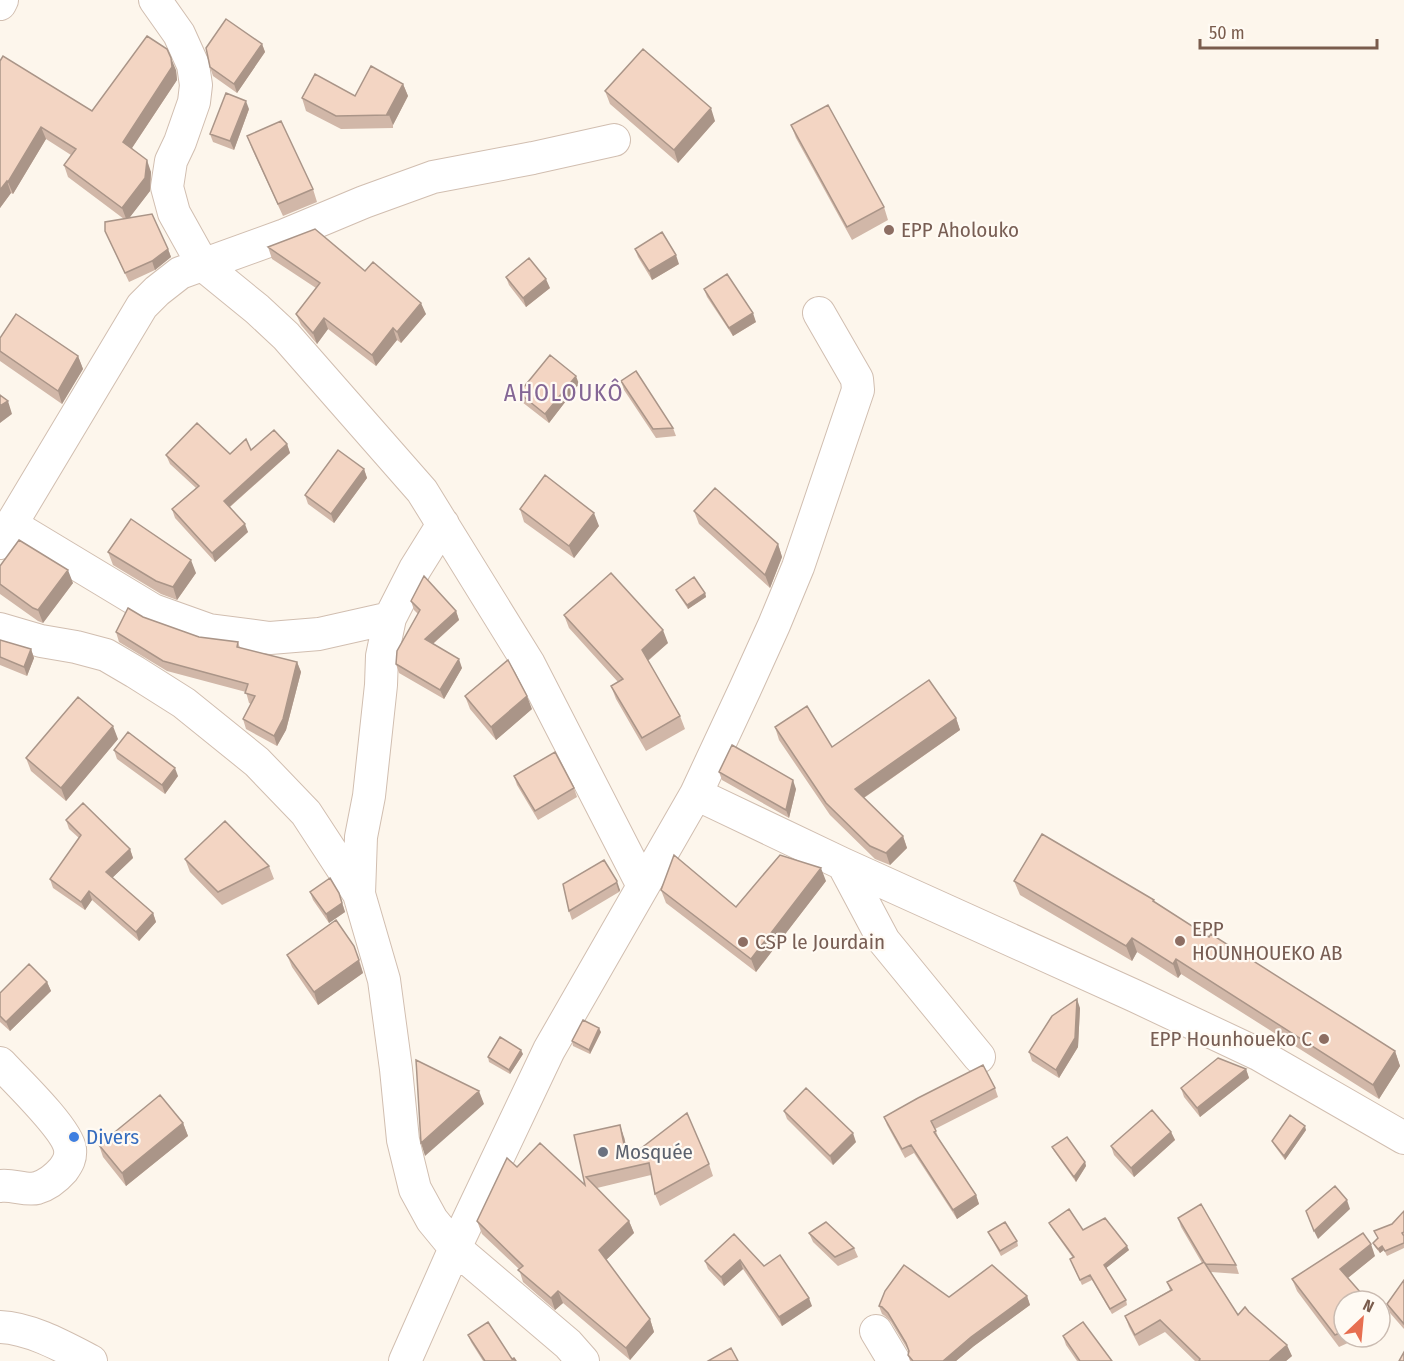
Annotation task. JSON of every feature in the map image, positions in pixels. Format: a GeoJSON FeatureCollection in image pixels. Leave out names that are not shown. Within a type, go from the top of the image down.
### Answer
{"type":"FeatureCollection","features":[{"type":"Feature","properties":{"kind":"street"},"geometry":{"type":"LineString","coordinates":[[155,0],[179,34],[193,64],[196,85],[194,102],[171,161],[167,187],[174,213],[203,264],[286,336],[422,491],[529,664],[643,886]]}},
{"type":"Feature","properties":{"kind":"street"},"geometry":{"type":"LineString","coordinates":[[390,618],[319,634],[270,638],[209,630],[153,610],[6,534],[142,306],[180,273],[433,177],[614,140]]}},
{"type":"Feature","properties":{"kind":"street"},"geometry":{"type":"LineString","coordinates":[[405,1361],[455,1248],[549,1050],[696,794],[755,668],[798,567],[858,390],[857,379],[819,313]]}},
{"type":"Feature","properties":{"kind":"street"},"geometry":{"type":"LineString","coordinates":[[359,894],[361,837],[369,796],[382,656],[390,618],[443,524]]}},
{"type":"Feature","properties":{"kind":"street"},"geometry":{"type":"LineString","coordinates":[[0,629],[106,655],[135,672],[184,703],[257,762],[306,813],[359,894],[384,980],[403,1140],[415,1189],[432,1220],[455,1248],[568,1344],[583,1361]]}},
{"type":"Feature","properties":{"kind":"street"},"geometry":{"type":"LineString","coordinates":[[696,794],[843,864],[1136,996],[1258,1054],[1404,1138]]}},
{"type":"Feature","properties":{"kind":"street"},"geometry":{"type":"LineString","coordinates":[[843,864],[884,941],[979,1057]]}},
{"type":"Feature","properties":{"kind":"street"},"geometry":{"type":"LineString","coordinates":[[0,1063],[59,1127],[70,1147],[70,1160],[48,1184],[34,1189],[0,1186]]}},
{"type":"Feature","properties":{"kind":"street"},"geometry":{"type":"LineString","coordinates":[[0,1327],[24,1331],[91,1361]]}},
{"type":"Feature","properties":{"kind":"street"},"geometry":{"type":"LineString","coordinates":[[876,1331],[894,1361]]}},
{"type":"Feature","properties":{"kind":"building"},"geometry":{"type":"Polygon","coordinates":[[[226,19],[262,44],[234,84],[210,67],[206,48],[226,19]]]}},
{"type":"Feature","properties":{"kind":"building"},"geometry":{"type":"Polygon","coordinates":[[[147,36],[167,49],[172,67],[123,142],[147,160],[145,178],[122,208],[64,165],[76,149],[41,127],[8,182],[0,190],[0,61],[3,56],[92,111],[147,36]]]}},
{"type":"Feature","properties":{"kind":"building"},"geometry":{"type":"Polygon","coordinates":[[[643,49],[711,108],[674,150],[605,91],[643,49]]]}},
{"type":"Feature","properties":{"kind":"building"},"geometry":{"type":"Polygon","coordinates":[[[371,66],[403,84],[387,114],[389,115],[336,116],[302,98],[315,74],[355,96],[371,66]]]}},
{"type":"Feature","properties":{"kind":"building"},"geometry":{"type":"Polygon","coordinates":[[[226,93],[246,101],[230,141],[210,134],[226,93]]]}},
{"type":"Feature","properties":{"kind":"building"},"geometry":{"type":"Polygon","coordinates":[[[828,105],[884,207],[847,227],[791,125],[828,105]]]}},
{"type":"Feature","properties":{"kind":"building"},"geometry":{"type":"Polygon","coordinates":[[[281,121],[313,189],[278,204],[247,136],[281,121]]]}},
{"type":"Feature","properties":{"kind":"building"},"geometry":{"type":"Polygon","coordinates":[[[152,214],[168,249],[152,261],[125,273],[105,231],[105,222],[152,214]]]}},
{"type":"Feature","properties":{"kind":"building"},"geometry":{"type":"Polygon","coordinates":[[[315,229],[365,271],[373,262],[421,303],[397,332],[393,328],[372,355],[324,318],[313,333],[296,314],[320,283],[268,247],[315,229]]]}},
{"type":"Feature","properties":{"kind":"building"},"geometry":{"type":"Polygon","coordinates":[[[662,232],[676,255],[649,271],[635,249],[662,232]]]}},
{"type":"Feature","properties":{"kind":"building"},"geometry":{"type":"Polygon","coordinates":[[[529,258],[546,279],[523,298],[506,277],[529,258]]]}},
{"type":"Feature","properties":{"kind":"building"},"geometry":{"type":"Polygon","coordinates":[[[727,274],[753,313],[729,328],[704,289],[727,274]]]}},
{"type":"Feature","properties":{"kind":"building"},"geometry":{"type":"Polygon","coordinates":[[[16,314],[78,356],[58,391],[0,351],[0,338],[16,314]]]}},
{"type":"Feature","properties":{"kind":"building"},"geometry":{"type":"Polygon","coordinates":[[[550,355],[576,376],[545,414],[519,393],[550,355]]]}},
{"type":"Feature","properties":{"kind":"building"},"geometry":{"type":"Polygon","coordinates":[[[636,371],[673,428],[653,429],[621,381],[636,371]]]}},
{"type":"Feature","properties":{"kind":"building"},"geometry":{"type":"Polygon","coordinates":[[[0,395],[8,401],[0,406],[0,395]]]}},
{"type":"Feature","properties":{"kind":"building"},"geometry":{"type":"Polygon","coordinates":[[[197,423],[230,454],[246,439],[251,450],[274,430],[287,444],[224,501],[245,524],[212,553],[172,509],[199,486],[166,455],[197,423]]]}},
{"type":"Feature","properties":{"kind":"building"},"geometry":{"type":"Polygon","coordinates":[[[338,450],[364,469],[331,514],[305,495],[338,450]]]}},
{"type":"Feature","properties":{"kind":"building"},"geometry":{"type":"Polygon","coordinates":[[[545,475],[594,513],[569,546],[520,509],[545,475]]]}},
{"type":"Feature","properties":{"kind":"building"},"geometry":{"type":"Polygon","coordinates":[[[715,488],[778,544],[765,575],[694,511],[715,488]]]}},
{"type":"Feature","properties":{"kind":"building"},"geometry":{"type":"Polygon","coordinates":[[[131,519],[191,560],[173,587],[156,581],[108,552],[131,519]]]}},
{"type":"Feature","properties":{"kind":"building"},"geometry":{"type":"Polygon","coordinates":[[[19,540],[68,570],[38,610],[0,584],[0,566],[19,540]]]}},
{"type":"Feature","properties":{"kind":"building"},"geometry":{"type":"Polygon","coordinates":[[[611,573],[663,630],[642,650],[680,716],[642,738],[611,686],[623,679],[564,615],[611,573]]]}},
{"type":"Feature","properties":{"kind":"building"},"geometry":{"type":"Polygon","coordinates":[[[424,576],[456,611],[425,639],[459,659],[440,690],[396,664],[397,651],[420,610],[411,601],[424,576]]]}},
{"type":"Feature","properties":{"kind":"building"},"geometry":{"type":"Polygon","coordinates":[[[694,577],[705,593],[687,605],[676,590],[694,577]]]}},
{"type":"Feature","properties":{"kind":"building"},"geometry":{"type":"Polygon","coordinates":[[[128,608],[143,617],[199,637],[238,642],[237,647],[297,662],[283,719],[274,736],[243,719],[255,696],[245,693],[248,684],[163,661],[116,632],[128,608]]]}},
{"type":"Feature","properties":{"kind":"building"},"geometry":{"type":"Polygon","coordinates":[[[0,640],[31,649],[24,667],[0,657],[0,640]]]}},
{"type":"Feature","properties":{"kind":"building"},"geometry":{"type":"Polygon","coordinates":[[[508,660],[527,696],[491,727],[465,696],[508,660]]]}},
{"type":"Feature","properties":{"kind":"building"},"geometry":{"type":"Polygon","coordinates":[[[929,680],[956,718],[855,789],[903,836],[886,853],[870,846],[826,803],[775,727],[807,706],[832,747],[929,680]]]}},
{"type":"Feature","properties":{"kind":"building"},"geometry":{"type":"Polygon","coordinates":[[[78,697],[113,726],[61,788],[26,758],[78,697]]]}},
{"type":"Feature","properties":{"kind":"building"},"geometry":{"type":"Polygon","coordinates":[[[128,732],[175,768],[162,785],[114,750],[128,732]]]}},
{"type":"Feature","properties":{"kind":"building"},"geometry":{"type":"Polygon","coordinates":[[[732,745],[793,780],[786,810],[719,772],[732,745]]]}},
{"type":"Feature","properties":{"kind":"building"},"geometry":{"type":"Polygon","coordinates":[[[555,752],[574,788],[535,811],[514,776],[555,752]]]}},
{"type":"Feature","properties":{"kind":"building"},"geometry":{"type":"Polygon","coordinates":[[[83,803],[130,849],[106,872],[153,913],[136,932],[89,891],[81,902],[50,879],[81,835],[66,820],[83,803]]]}},
{"type":"Feature","properties":{"kind":"building"},"geometry":{"type":"Polygon","coordinates":[[[225,821],[269,866],[218,892],[185,859],[225,821]]]}},
{"type":"Feature","properties":{"kind":"building"},"geometry":{"type":"Polygon","coordinates":[[[1042,834],[1154,900],[1209,937],[1211,934],[1395,1051],[1373,1085],[1176,959],[1173,964],[1132,938],[1126,946],[1014,881],[1042,834]]]}},
{"type":"Feature","properties":{"kind":"building"},"geometry":{"type":"Polygon","coordinates":[[[674,855],[736,907],[780,855],[821,868],[751,959],[661,890],[674,855]]]}},
{"type":"Feature","properties":{"kind":"building"},"geometry":{"type":"Polygon","coordinates":[[[604,860],[617,881],[616,883],[569,911],[563,884],[604,860]]]}},
{"type":"Feature","properties":{"kind":"building"},"geometry":{"type":"Polygon","coordinates":[[[330,878],[342,903],[326,914],[310,892],[330,878]]]}},
{"type":"Feature","properties":{"kind":"building"},"geometry":{"type":"Polygon","coordinates":[[[336,920],[354,946],[359,960],[314,992],[287,955],[336,920]]]}},
{"type":"Feature","properties":{"kind":"building"},"geometry":{"type":"Polygon","coordinates":[[[29,964],[47,982],[6,1022],[0,1016],[0,993],[29,964]]]}},
{"type":"Feature","properties":{"kind":"building"},"geometry":{"type":"Polygon","coordinates":[[[1077,999],[1075,1038],[1056,1070],[1029,1052],[1052,1016],[1077,999]]]}},
{"type":"Feature","properties":{"kind":"building"},"geometry":{"type":"Polygon","coordinates":[[[583,1020],[599,1028],[589,1050],[572,1041],[583,1020]]]}},
{"type":"Feature","properties":{"kind":"building"},"geometry":{"type":"Polygon","coordinates":[[[500,1037],[521,1050],[509,1070],[488,1057],[500,1037]]]}},
{"type":"Feature","properties":{"kind":"building"},"geometry":{"type":"Polygon","coordinates":[[[1218,1058],[1246,1069],[1197,1108],[1181,1088],[1218,1058]]]}},
{"type":"Feature","properties":{"kind":"building"},"geometry":{"type":"Polygon","coordinates":[[[416,1060],[479,1091],[421,1143],[416,1060]]]}},
{"type":"Feature","properties":{"kind":"building"},"geometry":{"type":"Polygon","coordinates":[[[983,1065],[995,1088],[931,1121],[936,1131],[934,1132],[976,1195],[953,1210],[911,1145],[902,1149],[884,1117],[983,1065]]]}},
{"type":"Feature","properties":{"kind":"building"},"geometry":{"type":"Polygon","coordinates":[[[806,1088],[853,1133],[830,1156],[784,1111],[806,1088]]]}},
{"type":"Feature","properties":{"kind":"building"},"geometry":{"type":"Polygon","coordinates":[[[160,1095],[183,1123],[122,1173],[99,1145],[160,1095]]]}},
{"type":"Feature","properties":{"kind":"building"},"geometry":{"type":"Polygon","coordinates":[[[1152,1110],[1171,1132],[1131,1168],[1111,1146],[1152,1110]]]}},
{"type":"Feature","properties":{"kind":"building"},"geometry":{"type":"Polygon","coordinates":[[[687,1113],[709,1164],[655,1194],[649,1163],[586,1177],[629,1221],[599,1250],[650,1319],[626,1348],[558,1291],[551,1298],[518,1270],[523,1266],[477,1221],[507,1158],[517,1167],[540,1143],[585,1185],[574,1135],[620,1125],[627,1159],[687,1113]]]}},
{"type":"Feature","properties":{"kind":"building"},"geometry":{"type":"Polygon","coordinates":[[[1290,1115],[1305,1126],[1284,1156],[1272,1141],[1290,1115]]]}},
{"type":"Feature","properties":{"kind":"building"},"geometry":{"type":"Polygon","coordinates":[[[1067,1137],[1085,1162],[1074,1177],[1052,1147],[1067,1137]]]}},
{"type":"Feature","properties":{"kind":"building"},"geometry":{"type":"Polygon","coordinates":[[[1335,1186],[1347,1200],[1314,1231],[1306,1211],[1335,1186]]]}},
{"type":"Feature","properties":{"kind":"building"},"geometry":{"type":"Polygon","coordinates":[[[1201,1204],[1236,1265],[1206,1264],[1178,1218],[1201,1204]]]}},
{"type":"Feature","properties":{"kind":"building"},"geometry":{"type":"Polygon","coordinates":[[[1069,1209],[1083,1230],[1105,1218],[1127,1246],[1104,1265],[1126,1300],[1110,1309],[1090,1275],[1080,1280],[1070,1259],[1074,1257],[1049,1223],[1069,1209]]]}},
{"type":"Feature","properties":{"kind":"building"},"geometry":{"type":"Polygon","coordinates":[[[1404,1211],[1404,1232],[1402,1233],[1404,1243],[1385,1251],[1382,1246],[1378,1249],[1373,1243],[1378,1238],[1374,1231],[1392,1224],[1404,1211]]]}},
{"type":"Feature","properties":{"kind":"building"},"geometry":{"type":"Polygon","coordinates":[[[826,1222],[854,1248],[835,1257],[809,1233],[826,1222]]]}},
{"type":"Feature","properties":{"kind":"building"},"geometry":{"type":"Polygon","coordinates":[[[1005,1222],[1017,1241],[1000,1251],[988,1232],[1005,1222]]]}},
{"type":"Feature","properties":{"kind":"building"},"geometry":{"type":"Polygon","coordinates":[[[1363,1233],[1371,1244],[1340,1269],[1358,1289],[1332,1289],[1332,1331],[1292,1279],[1363,1233]]]}},
{"type":"Feature","properties":{"kind":"building"},"geometry":{"type":"Polygon","coordinates":[[[734,1234],[764,1266],[780,1255],[809,1298],[779,1317],[740,1260],[721,1277],[705,1261],[734,1234]]]}},
{"type":"Feature","properties":{"kind":"building"},"geometry":{"type":"Polygon","coordinates":[[[1204,1262],[1238,1315],[1245,1307],[1287,1345],[1269,1361],[1199,1361],[1200,1359],[1160,1320],[1135,1335],[1125,1316],[1172,1290],[1167,1282],[1204,1262]]]}},
{"type":"Feature","properties":{"kind":"building"},"geometry":{"type":"Polygon","coordinates":[[[904,1265],[949,1297],[992,1265],[1027,1296],[971,1337],[943,1361],[913,1361],[908,1355],[906,1343],[888,1313],[879,1306],[885,1291],[904,1265]]]}},
{"type":"Feature","properties":{"kind":"building"},"geometry":{"type":"Polygon","coordinates":[[[1404,1280],[1404,1324],[1392,1310],[1392,1297],[1404,1280]]]}},
{"type":"Feature","properties":{"kind":"building"},"geometry":{"type":"Polygon","coordinates":[[[488,1322],[512,1359],[516,1361],[485,1361],[468,1335],[488,1322]]]}},
{"type":"Feature","properties":{"kind":"building"},"geometry":{"type":"Polygon","coordinates":[[[1083,1322],[1112,1361],[1080,1361],[1063,1336],[1083,1322]]]}},
{"type":"Feature","properties":{"kind":"building"},"geometry":{"type":"Polygon","coordinates":[[[731,1348],[738,1361],[708,1361],[731,1348]]]}},
{"type":"Feature","properties":{"kind":"place","name":"EPP Aholouko"},"geometry":{"type":"Point","coordinates":[889,230]}},
{"type":"Feature","properties":{"kind":"place","name":"EPP HOUNHOUEKO AB"},"geometry":{"type":"Point","coordinates":[1180,941]}},
{"type":"Feature","properties":{"kind":"place","name":"CSP le Jourdain"},"geometry":{"type":"Point","coordinates":[743,942]}},
{"type":"Feature","properties":{"kind":"place","name":"EPP Hounhoueko C"},"geometry":{"type":"Point","coordinates":[1324,1039]}},
{"type":"Feature","properties":{"kind":"place","name":"Divers"},"geometry":{"type":"Point","coordinates":[74,1137]}},
{"type":"Feature","properties":{"kind":"place","name":"Mosquée"},"geometry":{"type":"Point","coordinates":[603,1152]}},
{"type":"Feature","properties":{"kind":"district","name":"AHOLOUKÔ"},"geometry":{"type":"Point","coordinates":[564,393]}}]}
